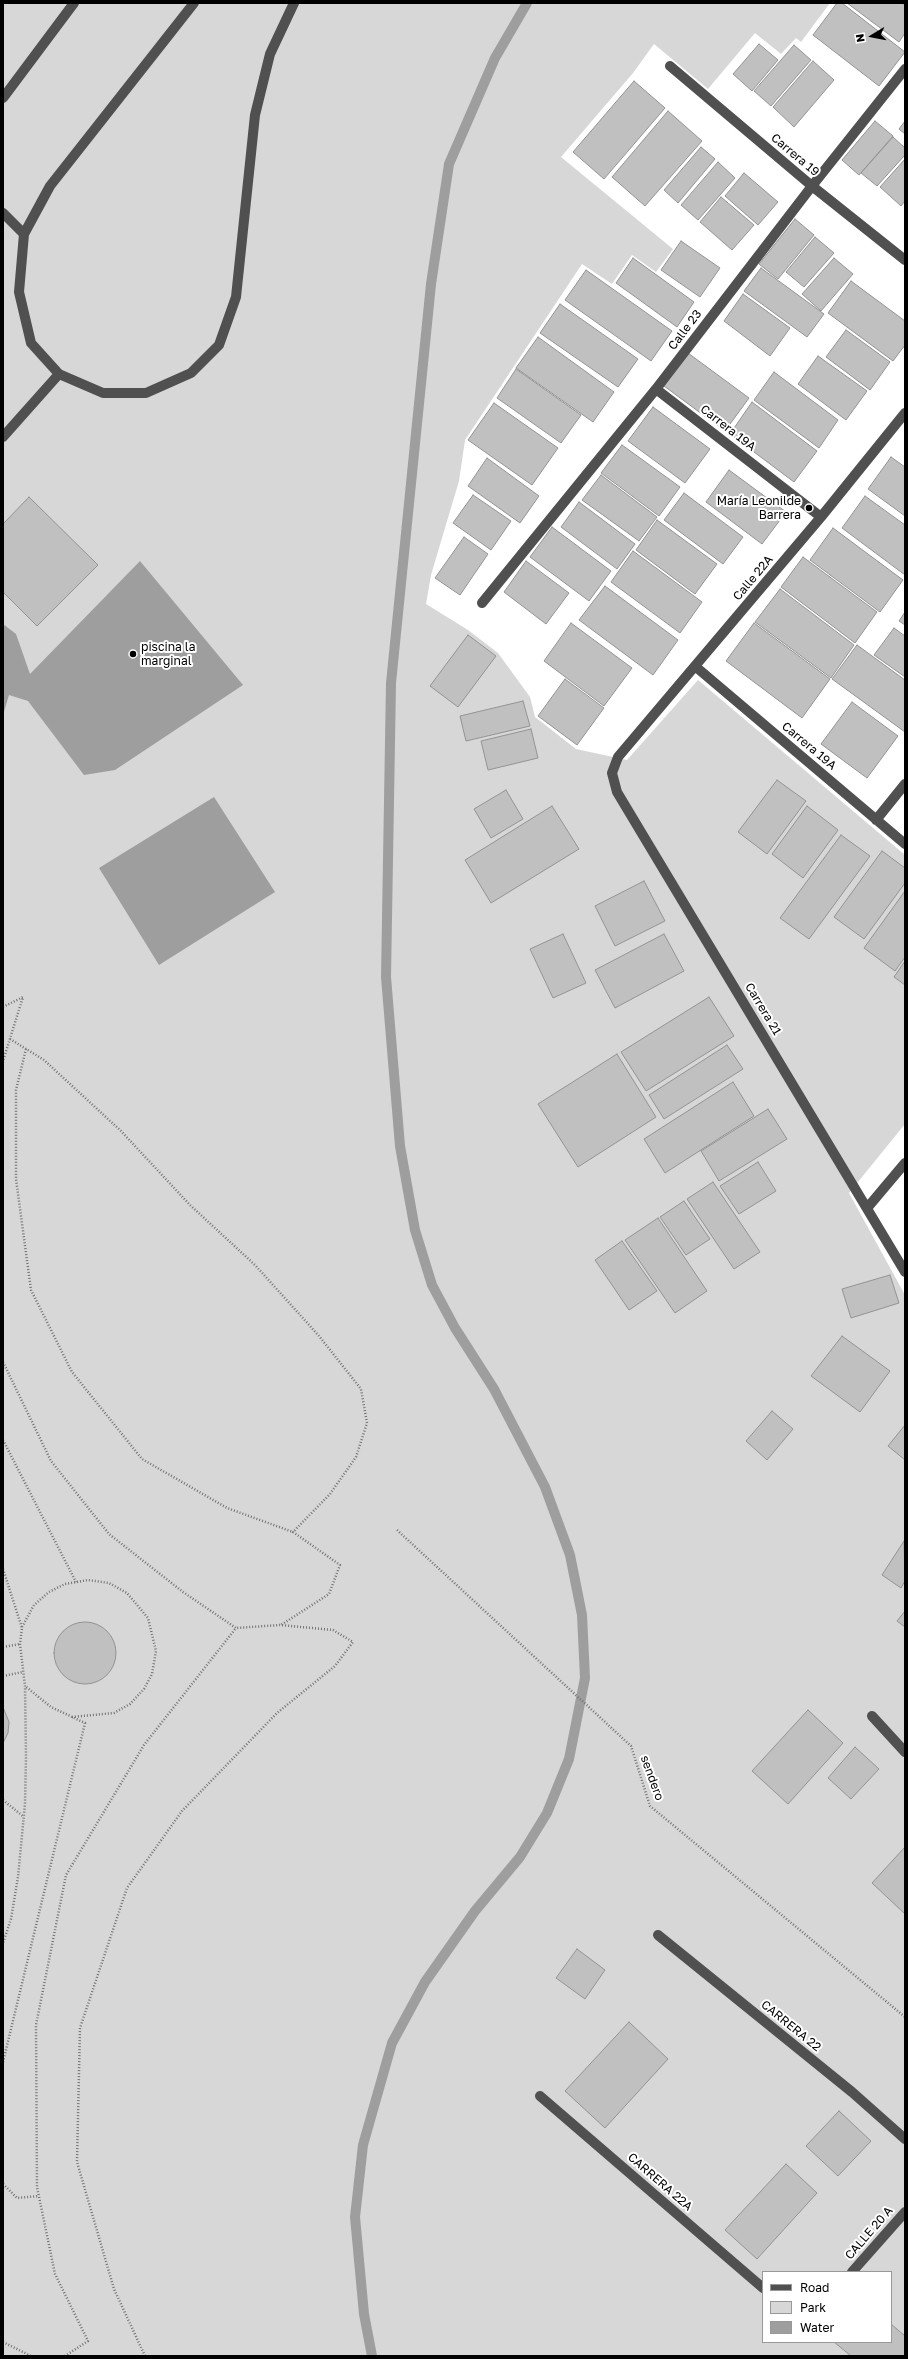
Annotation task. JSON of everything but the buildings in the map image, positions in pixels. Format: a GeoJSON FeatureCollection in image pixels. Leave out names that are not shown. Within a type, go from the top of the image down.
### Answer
{"type":"FeatureCollection","features":[{"type":"Feature","properties":{"kind":"street"},"geometry":{"type":"LineString","coordinates":[[3,98],[74,3]]}},
{"type":"Feature","properties":{"kind":"street"},"geometry":{"type":"LineString","coordinates":[[194,3],[50,186],[24,234],[19,292],[31,343],[59,374],[103,393],[146,393],[191,373],[219,345],[236,297],[255,115],[270,54],[294,3]]}},
{"type":"Feature","properties":{"kind":"street","name":"Carrera 19"},"geometry":{"type":"LineString","coordinates":[[670,66],[812,186],[905,260]]}},
{"type":"Feature","properties":{"kind":"street","name":"Calle 23"},"geometry":{"type":"LineString","coordinates":[[482,603],[656,389],[812,186],[905,69]]}},
{"type":"Feature","properties":{"kind":"street"},"geometry":{"type":"LineString","coordinates":[[3,213],[24,234]]}},
{"type":"Feature","properties":{"kind":"street"},"geometry":{"type":"LineString","coordinates":[[3,437],[59,374]]}},
{"type":"Feature","properties":{"kind":"street","name":"Carrera 19A"},"geometry":{"type":"LineString","coordinates":[[656,389],[821,517]]}},
{"type":"Feature","properties":{"kind":"street","name":"Calle 22A"},"geometry":{"type":"LineString","coordinates":[[618,757],[696,667],[821,517],[905,413]]}},
{"type":"Feature","properties":{"kind":"street","name":"Carrera 19A"},"geometry":{"type":"LineString","coordinates":[[696,667],[905,844]]}},
{"type":"Feature","properties":{"kind":"street","name":"Carrera 21"},"geometry":{"type":"LineString","coordinates":[[618,757],[612,773],[617,792],[868,1207],[905,1272]]}},
{"type":"Feature","properties":{"kind":"street"},"geometry":{"type":"LineString","coordinates":[[876,820],[905,784]]}},
{"type":"Feature","properties":{"kind":"street"},"geometry":{"type":"LineString","coordinates":[[868,1207],[905,1164]]}},
{"type":"Feature","properties":{"kind":"street"},"geometry":{"type":"LineString","coordinates":[[872,1716],[905,1752]]}},
{"type":"Feature","properties":{"kind":"street","name":"CARRERA 22"},"geometry":{"type":"LineString","coordinates":[[658,1935],[852,2092],[905,2139]]}},
{"type":"Feature","properties":{"kind":"street","name":"CARRERA 22A"},"geometry":{"type":"LineString","coordinates":[[540,2096],[762,2287]]}},
{"type":"Feature","properties":{"kind":"street","name":"CALLE 20 A"},"geometry":{"type":"LineString","coordinates":[[853,2271],[905,2212]]}},
{"type":"Feature","properties":{"kind":"path"},"geometry":{"type":"LineString","coordinates":[[3,1007],[23,997],[3,1061]]}},
{"type":"Feature","properties":{"kind":"path"},"geometry":{"type":"LineString","coordinates":[[10,1038],[44,1060],[122,1131],[190,1205],[255,1265],[319,1336],[361,1389],[367,1423],[356,1457],[330,1494],[294,1532]]}},
{"type":"Feature","properties":{"kind":"path"},"geometry":{"type":"LineString","coordinates":[[26,1048],[16,1090],[16,1179],[31,1290],[72,1372],[142,1459],[227,1508],[294,1532],[340,1564],[329,1594],[280,1625]]}},
{"type":"Feature","properties":{"kind":"path"},"geometry":{"type":"LineString","coordinates":[[3,1362],[50,1461],[109,1534],[182,1592],[236,1628],[280,1625],[333,1630],[354,1642],[335,1666],[277,1713],[182,1811],[132,1881],[128,1888],[80,2028],[77,2162],[114,2289],[145,2356]]}},
{"type":"Feature","properties":{"kind":"path"},"geometry":{"type":"LineString","coordinates":[[3,1440],[76,1582]]}},
{"type":"Feature","properties":{"kind":"path","name":"sendero"},"geometry":{"type":"LineString","coordinates":[[397,1530],[631,1746],[650,1806],[905,2017]]}},
{"type":"Feature","properties":{"kind":"path"},"geometry":{"type":"LineString","coordinates":[[3,1570],[22,1628]]}},
{"type":"Feature","properties":{"kind":"path"},"geometry":{"type":"LineString","coordinates":[[3,1943],[11,1919],[16,1891],[24,1818],[25,1686],[20,1644],[22,1628],[34,1605],[49,1592],[65,1584],[88,1580],[108,1583],[127,1593],[148,1618],[156,1651],[152,1674],[144,1689],[130,1704],[114,1713],[72,1717]]}},
{"type":"Feature","properties":{"kind":"path"},"geometry":{"type":"LineString","coordinates":[[65,2356],[88,2341],[56,2274],[39,2196],[36,2025],[66,1875],[144,1746],[236,1628]]}},
{"type":"Feature","properties":{"kind":"path"},"geometry":{"type":"LineString","coordinates":[[3,1647],[20,1644]]}},
{"type":"Feature","properties":{"kind":"path"},"geometry":{"type":"LineString","coordinates":[[3,1676],[23,1672]]}},
{"type":"Feature","properties":{"kind":"path"},"geometry":{"type":"LineString","coordinates":[[3,2062],[85,1723],[51,1707],[25,1686]]}},
{"type":"Feature","properties":{"kind":"path"},"geometry":{"type":"LineString","coordinates":[[3,1800],[24,1818]]}},
{"type":"Feature","properties":{"kind":"path"},"geometry":{"type":"LineString","coordinates":[[3,2184],[17,2198],[39,2196]]}},
{"type":"Feature","properties":{"kind":"path"},"geometry":{"type":"LineString","coordinates":[[3,2342],[32,2356]]}},
{"type":"Feature","properties":{"kind":"green space"},"geometry":{"type":"Polygon","coordinates":[[[3,3],[830,3],[801,42],[796,38],[781,54],[755,33],[708,89],[654,44],[633,73],[561,157],[673,249],[656,272],[632,255],[612,284],[582,264],[465,440],[459,481],[431,575],[426,604],[468,630],[498,653],[530,697],[535,717],[576,749],[627,760],[698,680],[905,855],[905,1124],[849,1193],[905,1295],[905,2356],[3,2356],[3,3]]]}},
{"type":"Feature","properties":{"kind":"water","name":"piscina la marginal"},"geometry":{"type":"Polygon","coordinates":[[[140,561],[243,685],[115,770],[84,775],[28,701],[9,695],[3,715],[3,624],[16,634],[30,674],[140,561]]]}},
{"type":"Feature","properties":{"kind":"water"},"geometry":{"type":"Polygon","coordinates":[[[214,797],[275,892],[159,965],[99,868],[214,797]]]}},
{"type":"Feature","properties":{"kind":"waterway"},"geometry":{"type":"LineString","coordinates":[[372,2356],[364,2314],[355,2217],[363,2145],[392,2043],[425,1982],[475,1911],[520,1857],[547,1813],[569,1759],[585,1678],[582,1615],[570,1555],[545,1487],[494,1389],[455,1328],[432,1285],[415,1230],[400,1146],[386,977],[391,683],[431,284],[449,164],[495,58],[527,3]]}},
{"type":"Feature","properties":{"kind":"place","name":"María Leonilde Barrera"},"geometry":{"type":"Point","coordinates":[809,508]}},
{"type":"Feature","properties":{"kind":"place","name":"piscina la marginal"},"geometry":{"type":"Point","coordinates":[133,654]}}]}
